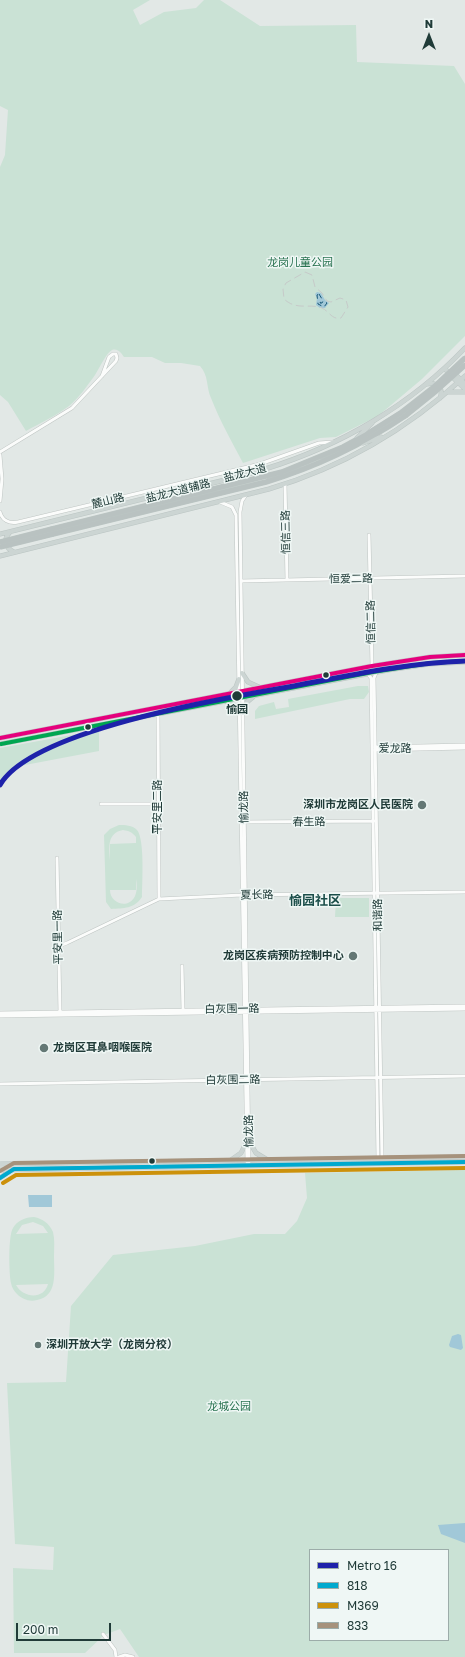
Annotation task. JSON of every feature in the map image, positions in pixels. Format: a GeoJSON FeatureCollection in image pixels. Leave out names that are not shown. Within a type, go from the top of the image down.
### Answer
{"type":"FeatureCollection","features":[{"type":"Feature","properties":{"kind":"highway","name":"盐龙大道"},"geometry":{"type":"LineString","coordinates":[[403,414],[465,358]]}},
{"type":"Feature","properties":{"kind":"highway","name":"盐龙大道"},"geometry":{"type":"LineString","coordinates":[[0,542],[52,532],[278,478],[320,463],[403,414],[436,391],[465,365]]}},
{"type":"Feature","properties":{"kind":"highway","name":"盐龙大道"},"geometry":{"type":"LineString","coordinates":[[0,547],[52,532]]}},
{"type":"Feature","properties":{"kind":"main road","name":"盐龙大道辅路"},"geometry":{"type":"LineString","coordinates":[[0,534],[263,470],[336,442],[377,419],[427,384],[465,348]]}},
{"type":"Feature","properties":{"kind":"main road"},"geometry":{"type":"LineString","coordinates":[[461,352],[460,358],[465,365]]}},
{"type":"Feature","properties":{"kind":"main road"},"geometry":{"type":"LineString","coordinates":[[445,368],[448,373],[465,384]]}},
{"type":"Feature","properties":{"kind":"main road","name":"盐龙大道辅路"},"geometry":{"type":"LineString","coordinates":[[0,556],[285,484],[343,461],[389,434],[413,419],[465,376]]}},
{"type":"Feature","properties":{"kind":"main road"},"geometry":{"type":"LineString","coordinates":[[459,381],[465,389]]}},
{"type":"Feature","properties":{"kind":"main road"},"geometry":{"type":"LineString","coordinates":[[427,384],[434,384],[439,387],[442,392],[440,398]]}},
{"type":"Feature","properties":{"kind":"main road"},"geometry":{"type":"LineString","coordinates":[[446,392],[465,392]]}},
{"type":"Feature","properties":{"kind":"main road"},"geometry":{"type":"LineString","coordinates":[[356,443],[377,419]]}},
{"type":"Feature","properties":{"kind":"main road"},"geometry":{"type":"LineString","coordinates":[[356,443],[389,434]]}},
{"type":"Feature","properties":{"kind":"main road"},"geometry":{"type":"LineString","coordinates":[[12,531],[7,535],[5,541],[7,547],[15,552]]}},
{"type":"Feature","properties":{"kind":"main road"},"geometry":{"type":"LineString","coordinates":[[0,738],[372,666],[430,657],[465,655]]}},
{"type":"Feature","properties":{"kind":"main road"},"geometry":{"type":"LineString","coordinates":[[0,744],[368,674],[429,664],[465,662]]}},
{"type":"Feature","properties":{"kind":"main road"},"geometry":{"type":"LineString","coordinates":[[242,673],[251,684],[264,687]]}},
{"type":"Feature","properties":{"kind":"main road"},"geometry":{"type":"LineString","coordinates":[[230,693],[236,687],[239,679]]}},
{"type":"Feature","properties":{"kind":"main road"},"geometry":{"type":"LineString","coordinates":[[222,702],[233,704],[241,713],[247,702],[257,695]]}},
{"type":"Feature","properties":{"kind":"main road"},"geometry":{"type":"LineString","coordinates":[[140,710],[142,717]]}},
{"type":"Feature","properties":{"kind":"main road"},"geometry":{"type":"LineString","coordinates":[[32,731],[34,737]]}},
{"type":"Feature","properties":{"kind":"main road"},"geometry":{"type":"LineString","coordinates":[[228,1161],[238,1156],[248,1143],[256,1153],[264,1159],[270,1160]]}},
{"type":"Feature","properties":{"kind":"main road"},"geometry":{"type":"LineString","coordinates":[[0,1163],[41,1164],[465,1157]]}},
{"type":"Feature","properties":{"kind":"main road"},"geometry":{"type":"LineString","coordinates":[[0,1170],[465,1162]]}},
{"type":"Feature","properties":{"kind":"main road"},"geometry":{"type":"LineString","coordinates":[[41,1164],[41,1169]]}},
{"type":"Feature","properties":{"kind":"main road"},"geometry":{"type":"LineString","coordinates":[[0,1178],[14,1170]]}},
{"type":"Feature","properties":{"kind":"street"},"geometry":{"type":"LineString","coordinates":[[0,452],[76,405],[117,360],[117,356],[115,354],[112,354],[109,357],[102,376]]}},
{"type":"Feature","properties":{"kind":"street","name":"麓山路"},"geometry":{"type":"LineString","coordinates":[[0,512],[4,520],[14,523],[260,464],[319,443],[336,442]]}},
{"type":"Feature","properties":{"kind":"street"},"geometry":{"type":"LineString","coordinates":[[0,455],[2,479],[0,501]]}},
{"type":"Feature","properties":{"kind":"street","name":"恒信三路"},"geometry":{"type":"LineString","coordinates":[[285,484],[287,580]]}},
{"type":"Feature","properties":{"kind":"street","name":"愉龙路"},"geometry":{"type":"LineString","coordinates":[[241,691],[239,679],[240,508],[242,500],[247,494]]}},
{"type":"Feature","properties":{"kind":"street","name":"愉龙路"},"geometry":{"type":"LineString","coordinates":[[217,502],[229,504],[236,512],[242,673],[241,713],[248,1166]]}},
{"type":"Feature","properties":{"kind":"street"},"geometry":{"type":"LineString","coordinates":[[56,513],[57,520]]}},
{"type":"Feature","properties":{"kind":"street","name":"恒信二路"},"geometry":{"type":"LineString","coordinates":[[369,535],[372,666]]}},
{"type":"Feature","properties":{"kind":"street","name":"恒爱二路"},"geometry":{"type":"LineString","coordinates":[[239,581],[465,576]]}},
{"type":"Feature","properties":{"kind":"street","name":"和谐路"},"geometry":{"type":"LineString","coordinates":[[376,673],[374,678],[374,748],[380,1158]]}},
{"type":"Feature","properties":{"kind":"street","name":"和谐路"},"geometry":{"type":"LineString","coordinates":[[368,674],[371,678],[374,748]]}},
{"type":"Feature","properties":{"kind":"street","name":"平安里二路"},"geometry":{"type":"LineString","coordinates":[[158,714],[159,899]]}},
{"type":"Feature","properties":{"kind":"street","name":"爱龙路"},"geometry":{"type":"LineString","coordinates":[[374,748],[465,745]]}},
{"type":"Feature","properties":{"kind":"street","name":"爱龙路"},"geometry":{"type":"LineString","coordinates":[[374,748],[465,748]]}},
{"type":"Feature","properties":{"kind":"street"},"geometry":{"type":"LineString","coordinates":[[101,804],[158,804]]}},
{"type":"Feature","properties":{"kind":"street","name":"春生路"},"geometry":{"type":"LineString","coordinates":[[243,822],[375,821]]}},
{"type":"Feature","properties":{"kind":"street","name":"平安里一路"},"geometry":{"type":"LineString","coordinates":[[57,858],[60,1013]]}},
{"type":"Feature","properties":{"kind":"street","name":"夏长路"},"geometry":{"type":"LineString","coordinates":[[59,946],[159,899],[244,895],[465,892]]}},
{"type":"Feature","properties":{"kind":"street"},"geometry":{"type":"LineString","coordinates":[[182,966],[183,1012]]}},
{"type":"Feature","properties":{"kind":"street","name":"白灰围一路"},"geometry":{"type":"LineString","coordinates":[[0,1013],[183,1012],[465,1006]]}},
{"type":"Feature","properties":{"kind":"street","name":"白灰围一路"},"geometry":{"type":"LineString","coordinates":[[246,1011],[378,1011],[465,1009]]}},
{"type":"Feature","properties":{"kind":"street","name":"白灰围一路"},"geometry":{"type":"LineString","coordinates":[[0,1016],[60,1013]]}},
{"type":"Feature","properties":{"kind":"street","name":"白灰围二路"},"geometry":{"type":"LineString","coordinates":[[0,1084],[465,1076]]}},
{"type":"Feature","properties":{"kind":"street"},"geometry":{"type":"LineString","coordinates":[[197,1161],[197,1167]]}},
{"type":"Feature","properties":{"kind":"street"},"geometry":{"type":"LineString","coordinates":[[103,1634],[115,1650],[118,1657],[125,1655],[133,1657]]}},
{"type":"Feature","properties":{"kind":"green space","name":"龙岗儿童公园"},"geometry":{"type":"Polygon","coordinates":[[[0,0],[150,0],[133,10],[140,25],[164,12],[196,8],[204,0],[220,0],[260,26],[356,25],[357,62],[454,66],[465,84],[465,336],[422,379],[378,416],[336,437],[320,438],[243,463],[209,394],[205,374],[200,366],[181,363],[165,363],[152,357],[124,357],[119,351],[116,350],[112,350],[107,354],[95,375],[73,403],[59,413],[26,431],[8,402],[0,395],[0,167],[5,155],[8,110],[0,106],[0,0]]]}},
{"type":"Feature","properties":{"kind":"green space"},"geometry":{"type":"Polygon","coordinates":[[[358,686],[368,686],[369,692],[364,699],[350,699],[255,719],[255,711],[259,706],[274,702],[276,709],[289,707],[288,699],[358,686]]]}},
{"type":"Feature","properties":{"kind":"green space"},"geometry":{"type":"Polygon","coordinates":[[[99,730],[99,751],[25,765],[11,770],[0,782],[0,748],[99,730]]]}},
{"type":"Feature","properties":{"kind":"green space"},"geometry":{"type":"Polygon","coordinates":[[[119,825],[133,827],[140,835],[143,872],[142,897],[132,906],[111,909],[106,902],[104,835],[110,829],[119,825]],[[123,830],[114,834],[110,841],[109,846],[110,860],[110,844],[136,843],[135,835],[123,830]],[[136,879],[136,890],[110,890],[111,896],[115,901],[125,904],[130,902],[137,890],[136,879]]]}},
{"type":"Feature","properties":{"kind":"green space"},"geometry":{"type":"Polygon","coordinates":[[[336,898],[369,898],[369,917],[335,917],[336,898]]]}},
{"type":"Feature","properties":{"kind":"green space","name":"龙城公园"},"geometry":{"type":"Polygon","coordinates":[[[465,1170],[465,1657],[139,1657],[120,1629],[104,1635],[85,1653],[14,1653],[13,1568],[53,1570],[54,1547],[15,1544],[7,1383],[66,1382],[71,1306],[113,1255],[195,1246],[254,1234],[285,1234],[297,1221],[307,1198],[305,1173],[465,1170]]]}},
{"type":"Feature","properties":{"kind":"green space"},"geometry":{"type":"Polygon","coordinates":[[[31,1217],[40,1219],[48,1224],[53,1232],[54,1276],[52,1289],[49,1294],[44,1298],[31,1301],[21,1297],[13,1288],[10,1278],[9,1255],[11,1232],[13,1228],[19,1221],[31,1217]],[[33,1222],[22,1225],[16,1234],[48,1233],[43,1226],[33,1222]],[[48,1284],[16,1285],[23,1293],[28,1295],[38,1295],[46,1289],[48,1284]]]}},
{"type":"Feature","properties":{"kind":"water"},"geometry":{"type":"Polygon","coordinates":[[[317,292],[321,293],[325,300],[329,303],[325,308],[320,308],[316,305],[317,298],[315,294],[317,292]]]}},
{"type":"Feature","properties":{"kind":"water"},"geometry":{"type":"Polygon","coordinates":[[[28,1195],[52,1195],[52,1207],[29,1207],[28,1195]]]}},
{"type":"Feature","properties":{"kind":"water"},"geometry":{"type":"Polygon","coordinates":[[[458,1334],[461,1335],[463,1348],[461,1350],[450,1347],[449,1345],[452,1336],[458,1334]]]}},
{"type":"Feature","properties":{"kind":"water"},"geometry":{"type":"Polygon","coordinates":[[[465,1523],[465,1543],[441,1534],[438,1525],[465,1523]]]}},
{"type":"Feature","properties":{"kind":"ferry route"},"geometry":{"type":"LineString","coordinates":[[319,294],[322,299],[320,303],[323,301],[327,303],[324,307],[318,304],[317,295],[319,294]]}},
{"type":"Feature","properties":{"kind":"railway"},"geometry":{"type":"LineString","coordinates":[[305,272],[312,275],[315,287],[322,293],[327,301],[331,302],[340,298],[346,300],[348,307],[341,318],[333,317],[322,308],[298,306],[289,303],[284,299],[283,289],[286,283],[305,272]]}},
{"type":"Feature","properties":{"kind":"metro line","name":"16"},"geometry":{"type":"LineString","coordinates":[[0,785],[19,765],[50,747],[90,732],[135,719],[181,707],[358,674],[422,664],[465,661]]}},
{"type":"Feature","properties":{"kind":"transit line"},"geometry":{"type":"LineString","coordinates":[[0,738],[372,666],[430,657],[465,655]]}},
{"type":"Feature","properties":{"kind":"transit line"},"geometry":{"type":"LineString","coordinates":[[1,744],[373,672],[431,663],[465,661]]}},
{"type":"Feature","properties":{"kind":"transit line","name":"833"},"geometry":{"type":"LineString","coordinates":[[0,1171],[14,1163],[465,1156]]}},
{"type":"Feature","properties":{"kind":"transit line","name":"818"},"geometry":{"type":"LineString","coordinates":[[0,1178],[14,1169],[465,1162]]}},
{"type":"Feature","properties":{"kind":"transit line","name":"M369"},"geometry":{"type":"LineString","coordinates":[[3,1183],[16,1175],[465,1168]]}},
{"type":"Feature","properties":{"kind":"place","name":"愉园"},"geometry":{"type":"Point","coordinates":[237,696]}},
{"type":"Feature","properties":{"kind":"place","name":"深圳市龙岗区人民医院"},"geometry":{"type":"Point","coordinates":[422,805]}},
{"type":"Feature","properties":{"kind":"place","name":"龙岗区疾病预防控制中心"},"geometry":{"type":"Point","coordinates":[353,956]}},
{"type":"Feature","properties":{"kind":"place","name":"龙岗区耳鼻咽喉医院"},"geometry":{"type":"Point","coordinates":[44,1048]}},
{"type":"Feature","properties":{"kind":"place","name":"深圳开放大学（龙岗分校）"},"geometry":{"type":"Point","coordinates":[38,1345]}},
{"type":"Feature","properties":{"kind":"district","name":"愉园社区"},"geometry":{"type":"Point","coordinates":[315,901]}}]}
